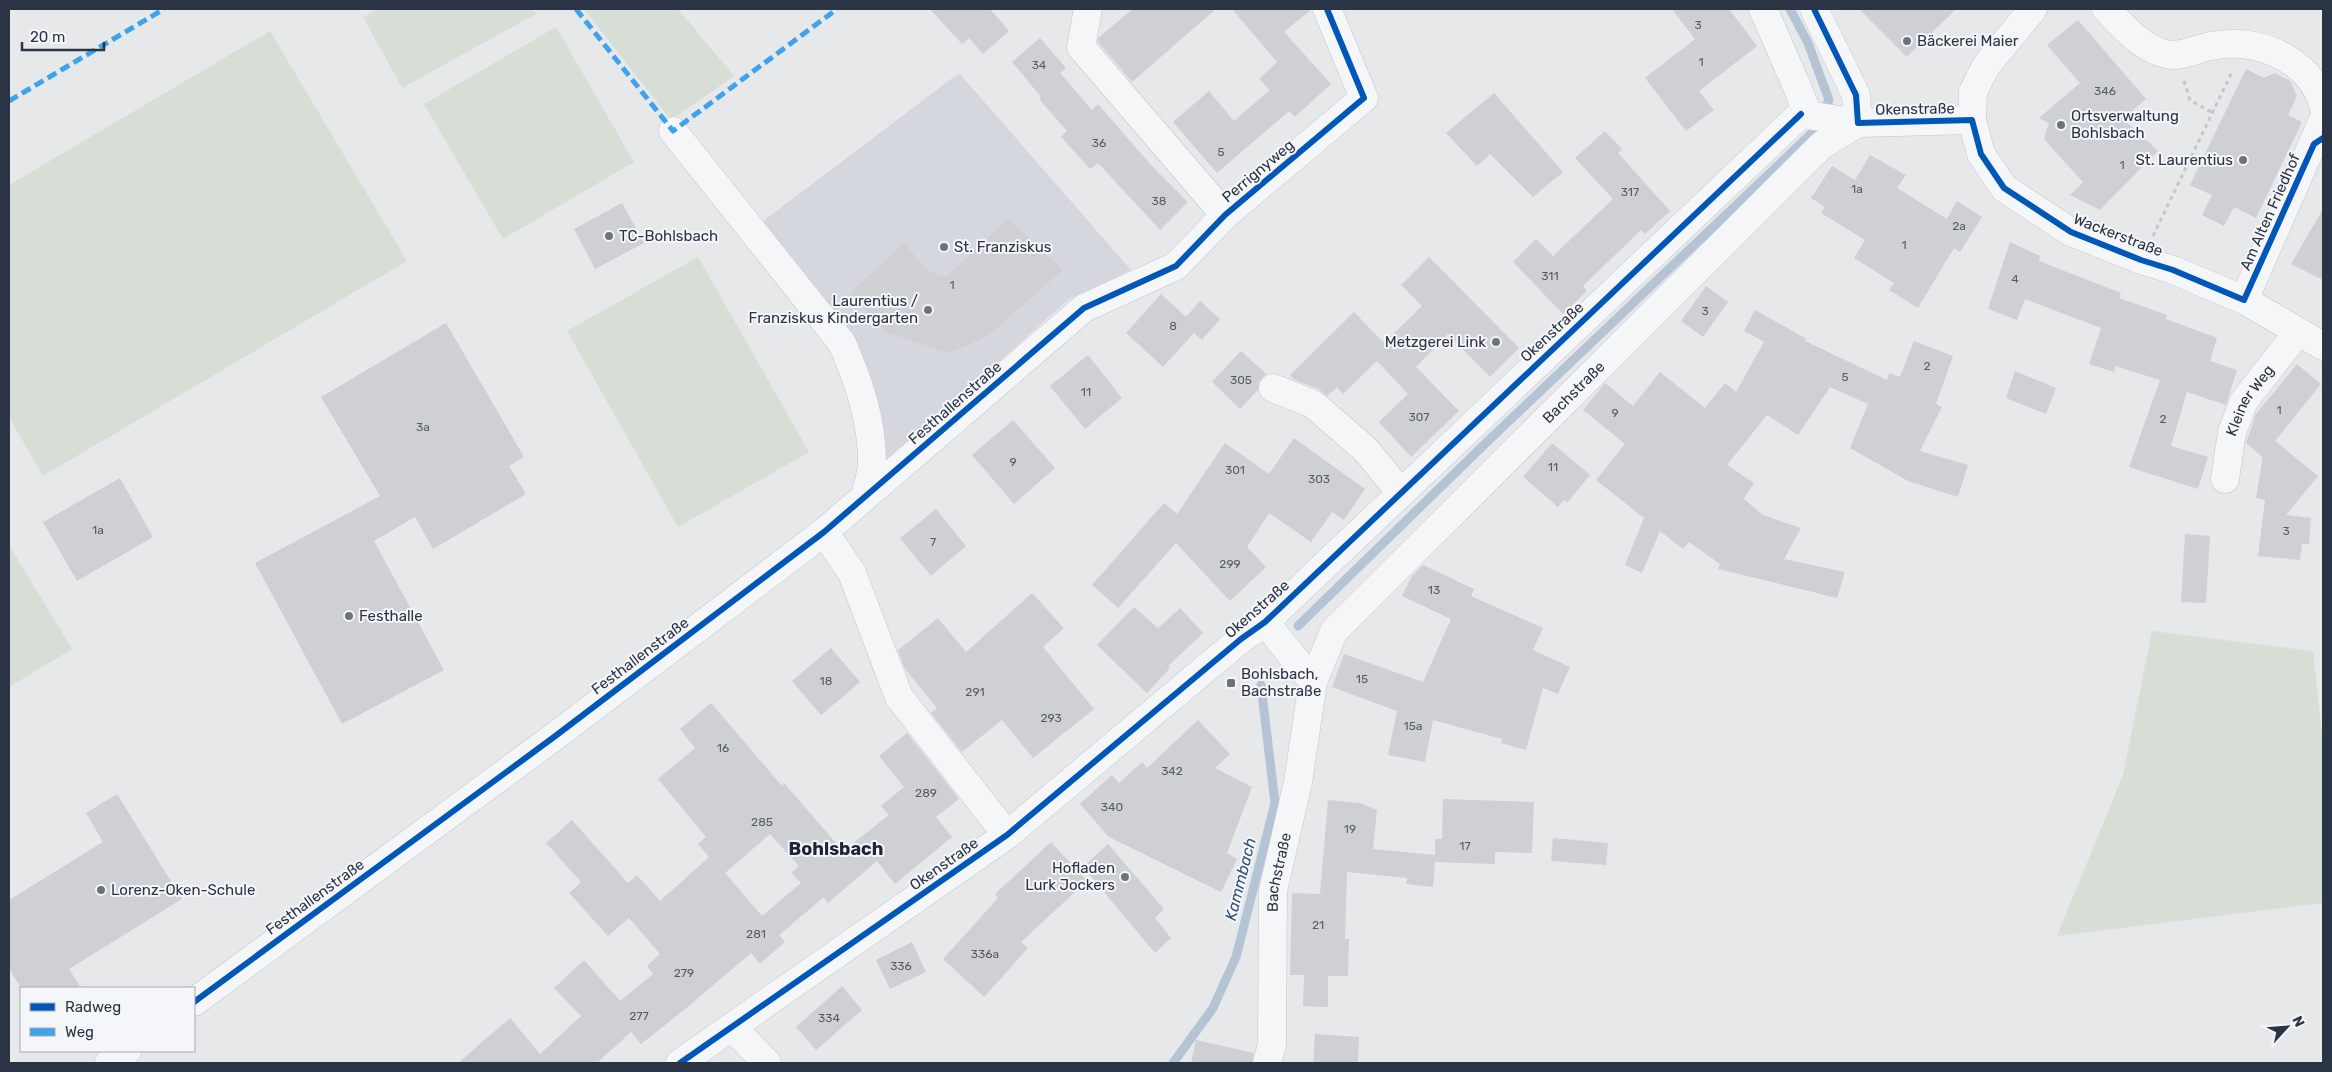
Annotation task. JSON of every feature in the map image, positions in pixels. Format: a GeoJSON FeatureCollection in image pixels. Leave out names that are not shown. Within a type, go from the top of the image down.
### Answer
{"type":"FeatureCollection","features":[{"type":"Feature","properties":{"kind":"street","name":"Perrignyweg"},"geometry":{"type":"LineString","coordinates":[[1088,9],[1081,47],[1225,215]]}},
{"type":"Feature","properties":{"kind":"street","name":"Perrignyweg"},"geometry":{"type":"LineString","coordinates":[[1084,308],[1176,266],[1225,215],[1364,98],[1327,9]]}},
{"type":"Feature","properties":{"kind":"street"},"geometry":{"type":"LineString","coordinates":[[1763,9],[1804,105],[1801,114]]}},
{"type":"Feature","properties":{"kind":"street"},"geometry":{"type":"LineString","coordinates":[[1814,9],[1856,95],[1849,122]]}},
{"type":"Feature","properties":{"kind":"street","name":"Okenstraße"},"geometry":{"type":"LineString","coordinates":[[680,1063],[1007,836],[1241,639],[1265,622],[1801,114],[1849,122],[1972,120],[1973,92],[1986,66],[2033,9]]}},
{"type":"Feature","properties":{"kind":"street"},"geometry":{"type":"LineString","coordinates":[[2106,9],[2122,26],[2148,47],[2168,55],[2212,45],[2245,44],[2274,52],[2298,65],[2318,88],[2323,104]]}},
{"type":"Feature","properties":{"kind":"street","name":"Wackerstraße"},"geometry":{"type":"LineString","coordinates":[[1972,120],[1981,154],[2004,188],[2071,232],[2141,260],[2174,270],[2244,300],[2323,346]]}},
{"type":"Feature","properties":{"kind":"street","name":"Bachstraße"},"geometry":{"type":"LineString","coordinates":[[1267,1063],[1272,1045],[1273,891],[1298,782],[1312,682],[1334,631],[1822,145],[1849,122]]}},
{"type":"Feature","properties":{"kind":"street"},"geometry":{"type":"LineString","coordinates":[[673,131],[842,343],[857,378],[871,440],[872,468],[865,496]]}},
{"type":"Feature","properties":{"kind":"street","name":"Am Alten Friedhof"},"geometry":{"type":"LineString","coordinates":[[2244,300],[2320,134]]}},
{"type":"Feature","properties":{"kind":"street","name":"Festhallenstraße"},"geometry":{"type":"LineString","coordinates":[[195,1001],[547,741],[824,532],[1084,308]]}},
{"type":"Feature","properties":{"kind":"street","name":"Kleiner Weg"},"geometry":{"type":"LineString","coordinates":[[2226,479],[2232,432],[2244,402],[2298,332]]}},
{"type":"Feature","properties":{"kind":"street"},"geometry":{"type":"LineString","coordinates":[[1273,388],[1313,404],[1366,450],[1401,493]]}},
{"type":"Feature","properties":{"kind":"street"},"geometry":{"type":"LineString","coordinates":[[824,532],[852,573],[899,697],[1007,836]]}},
{"type":"Feature","properties":{"kind":"street"},"geometry":{"type":"LineString","coordinates":[[1265,622],[1312,682]]}},
{"type":"Feature","properties":{"kind":"street"},"geometry":{"type":"LineString","coordinates":[[732,1026],[767,1063]]}},
{"type":"Feature","properties":{"kind":"street"},"geometry":{"type":"LineString","coordinates":[[109,1063],[126,1052]]}},
{"type":"Feature","properties":{"kind":"path"},"geometry":{"type":"LineString","coordinates":[[2141,260],[2245,44]]}},
{"type":"Feature","properties":{"kind":"path"},"geometry":{"type":"LineString","coordinates":[[2176,54],[2190,100],[2213,113]]}},
{"type":"Feature","properties":{"kind":"shaded area"},"geometry":{"type":"Polygon","coordinates":[[[378,9],[533,9],[536,14],[402,88],[363,17],[378,9]]]}},
{"type":"Feature","properties":{"kind":"shaded area"},"geometry":{"type":"Polygon","coordinates":[[[584,9],[678,9],[734,76],[671,120],[584,9]]]}},
{"type":"Feature","properties":{"kind":"shaded area"},"geometry":{"type":"Polygon","coordinates":[[[556,27],[634,162],[503,239],[424,104],[556,27]]]}},
{"type":"Feature","properties":{"kind":"shaded area"},"geometry":{"type":"Polygon","coordinates":[[[270,31],[407,261],[43,476],[9,417],[9,185],[270,31]]]}},
{"type":"Feature","properties":{"kind":"shaded area","name":"St. Franziskus"},"geometry":{"type":"Polygon","coordinates":[[[959,73],[1131,270],[1069,299],[882,466],[872,397],[758,225],[959,73]]]}},
{"type":"Feature","properties":{"kind":"shaded area"},"geometry":{"type":"Polygon","coordinates":[[[698,257],[809,452],[678,527],[567,331],[698,257]]]}},
{"type":"Feature","properties":{"kind":"shaded area"},"geometry":{"type":"Polygon","coordinates":[[[9,545],[72,649],[9,687],[9,545]]]}},
{"type":"Feature","properties":{"kind":"shaded area"},"geometry":{"type":"Polygon","coordinates":[[[2152,631],[2313,651],[2323,746],[2323,903],[2057,936],[2123,775],[2152,631]]]}},
{"type":"Feature","properties":{"kind":"building"},"geometry":{"type":"Polygon","coordinates":[[[930,9],[990,9],[1009,31],[983,54],[969,38],[962,44],[930,9]]]}},
{"type":"Feature","properties":{"kind":"building"},"geometry":{"type":"Polygon","coordinates":[[[1133,9],[1216,9],[1132,82],[1098,42],[1098,38],[1133,9]]]}},
{"type":"Feature","properties":{"kind":"building"},"geometry":{"type":"Polygon","coordinates":[[[1232,9],[1312,9],[1284,32],[1331,84],[1295,117],[1289,111],[1217,173],[1173,122],[1209,91],[1234,121],[1270,90],[1259,79],[1277,62],[1232,9]]]}},
{"type":"Feature","properties":{"kind":"building"},"geometry":{"type":"Polygon","coordinates":[[[1672,9],[1729,9],[1757,46],[1699,91],[1714,110],[1686,131],[1645,78],[1695,39],[1672,9]]]}},
{"type":"Feature","properties":{"kind":"building","name":"Bäckerei Maier"},"geometry":{"type":"Polygon","coordinates":[[[1859,9],[1956,9],[1907,57],[1859,9]]]}},
{"type":"Feature","properties":{"kind":"building"},"geometry":{"type":"Polygon","coordinates":[[[2078,20],[2146,99],[2123,119],[2158,151],[2100,210],[2070,195],[2083,182],[2044,139],[2049,123],[2039,118],[2080,83],[2047,45],[2078,20]]]}},
{"type":"Feature","properties":{"kind":"building"},"geometry":{"type":"Polygon","coordinates":[[[1040,38],[1066,68],[1060,73],[1092,110],[1098,104],[1151,165],[1188,202],[1160,230],[1098,163],[1090,169],[1061,137],[1067,131],[1039,99],[1041,97],[1012,62],[1040,38]]]}},
{"type":"Feature","properties":{"kind":"building","name":"St. Laurentius"},"geometry":{"type":"Polygon","coordinates":[[[2246,69],[2264,78],[2275,73],[2290,81],[2297,96],[2288,115],[2302,122],[2256,218],[2234,207],[2224,226],[2202,215],[2212,195],[2190,185],[2246,69]]]}},
{"type":"Feature","properties":{"kind":"building"},"geometry":{"type":"Polygon","coordinates":[[[1494,93],[1563,172],[1533,197],[1490,154],[1477,166],[1446,133],[1494,93]]]}},
{"type":"Feature","properties":{"kind":"building"},"geometry":{"type":"Polygon","coordinates":[[[1605,131],[1622,149],[1618,153],[1670,211],[1645,234],[1641,230],[1583,286],[1587,291],[1563,314],[1513,262],[1536,239],[1553,256],[1613,199],[1575,158],[1605,131]]]}},
{"type":"Feature","properties":{"kind":"building"},"geometry":{"type":"Polygon","coordinates":[[[1870,155],[1906,175],[1897,188],[1947,219],[1957,201],[1982,217],[1960,252],[1954,248],[1918,308],[1889,290],[1894,283],[1854,258],[1865,240],[1821,213],[1825,207],[1811,198],[1832,166],[1855,180],[1870,155]]]}},
{"type":"Feature","properties":{"kind":"building","name":"TC-Bohlsbach"},"geometry":{"type":"Polygon","coordinates":[[[622,203],[644,243],[595,269],[574,229],[622,203]]]}},
{"type":"Feature","properties":{"kind":"building"},"geometry":{"type":"Polygon","coordinates":[[[2323,209],[2323,280],[2291,264],[2323,209]]]}},
{"type":"Feature","properties":{"kind":"building"},"geometry":{"type":"Polygon","coordinates":[[[1008,219],[1063,270],[986,337],[949,353],[885,332],[850,293],[904,243],[928,271],[946,277],[1008,219]]]}},
{"type":"Feature","properties":{"kind":"building"},"geometry":{"type":"Polygon","coordinates":[[[2010,242],[2040,256],[2039,261],[2121,293],[2119,298],[2167,315],[2166,319],[2217,338],[2210,361],[2237,370],[2226,405],[2187,392],[2171,446],[2208,457],[2198,489],[2129,467],[2160,380],[2115,366],[2114,372],[2089,364],[2101,328],[2025,299],[2017,320],[1988,309],[2010,242]]]}},
{"type":"Feature","properties":{"kind":"building"},"geometry":{"type":"Polygon","coordinates":[[[1429,257],[1519,348],[1490,377],[1448,334],[1416,367],[1459,411],[1411,457],[1379,422],[1408,394],[1377,361],[1343,394],[1337,387],[1327,396],[1319,389],[1295,380],[1290,375],[1354,312],[1384,343],[1422,306],[1401,285],[1429,257]]]}},
{"type":"Feature","properties":{"kind":"building"},"geometry":{"type":"Polygon","coordinates":[[[1706,286],[1728,302],[1703,337],[1681,321],[1706,286]]]}},
{"type":"Feature","properties":{"kind":"building"},"geometry":{"type":"Polygon","coordinates":[[[1161,294],[1186,317],[1200,301],[1220,319],[1202,340],[1194,333],[1163,367],[1126,333],[1161,294]]]}},
{"type":"Feature","properties":{"kind":"building"},"geometry":{"type":"Polygon","coordinates":[[[1755,310],[1807,339],[1805,341],[1887,380],[1889,373],[1900,377],[1914,341],[1953,356],[1936,404],[1942,407],[1920,451],[1968,465],[1958,497],[1908,481],[1850,448],[1868,404],[1830,387],[1798,435],[1767,415],[1727,465],[1754,483],[1744,499],[1763,515],[1801,528],[1784,559],[1845,572],[1837,598],[1718,569],[1720,564],[1689,542],[1683,549],[1660,531],[1642,573],[1625,565],[1644,518],[1596,480],[1625,444],[1583,410],[1604,384],[1633,406],[1660,372],[1705,408],[1725,383],[1736,392],[1764,342],[1744,331],[1755,310]]]}},
{"type":"Feature","properties":{"kind":"building"},"geometry":{"type":"Polygon","coordinates":[[[446,323],[524,457],[509,466],[526,494],[433,549],[415,517],[374,541],[444,670],[342,724],[255,563],[380,496],[321,397],[446,323]]]}},
{"type":"Feature","properties":{"kind":"building"},"geometry":{"type":"Polygon","coordinates":[[[1241,351],[1266,374],[1259,382],[1258,390],[1240,409],[1212,382],[1241,351]]]}},
{"type":"Feature","properties":{"kind":"building"},"geometry":{"type":"Polygon","coordinates":[[[1088,355],[1122,398],[1085,429],[1050,386],[1088,355]]]}},
{"type":"Feature","properties":{"kind":"building"},"geometry":{"type":"Polygon","coordinates":[[[2297,364],[2321,384],[2275,441],[2318,476],[2286,515],[2311,518],[2309,544],[2302,544],[2300,560],[2258,556],[2265,500],[2256,498],[2263,456],[2246,443],[2256,414],[2297,364]]]}},
{"type":"Feature","properties":{"kind":"building"},"geometry":{"type":"Polygon","coordinates":[[[2015,371],[2056,388],[2046,414],[2006,398],[2015,371]]]}},
{"type":"Feature","properties":{"kind":"building"},"geometry":{"type":"Polygon","coordinates":[[[1013,420],[1055,468],[1014,504],[972,455],[1013,420]]]}},
{"type":"Feature","properties":{"kind":"building"},"geometry":{"type":"Polygon","coordinates":[[[1294,438],[1365,489],[1344,520],[1332,512],[1311,542],[1269,513],[1247,547],[1266,567],[1230,601],[1176,543],[1118,608],[1092,585],[1164,503],[1177,514],[1225,443],[1269,474],[1294,438]]]}},
{"type":"Feature","properties":{"kind":"building"},"geometry":{"type":"Polygon","coordinates":[[[1552,443],[1590,475],[1567,503],[1564,500],[1558,507],[1523,477],[1552,443]]]}},
{"type":"Feature","properties":{"kind":"building"},"geometry":{"type":"Polygon","coordinates":[[[120,478],[153,537],[77,581],[43,522],[120,478]]]}},
{"type":"Feature","properties":{"kind":"building"},"geometry":{"type":"Polygon","coordinates":[[[936,509],[966,546],[931,576],[900,538],[936,509]]]}},
{"type":"Feature","properties":{"kind":"building"},"geometry":{"type":"Polygon","coordinates":[[[2185,534],[2210,536],[2206,603],[2181,602],[2185,534]]]}},
{"type":"Feature","properties":{"kind":"building"},"geometry":{"type":"Polygon","coordinates":[[[1423,565],[1474,589],[1471,596],[1543,628],[1533,650],[1570,667],[1558,694],[1543,688],[1526,750],[1501,743],[1502,739],[1433,720],[1425,762],[1388,755],[1397,711],[1332,687],[1344,654],[1423,682],[1451,619],[1402,596],[1412,576],[1423,565]]]}},
{"type":"Feature","properties":{"kind":"building"},"geometry":{"type":"Polygon","coordinates":[[[1032,593],[1064,628],[1043,647],[1094,709],[1033,758],[1002,720],[962,752],[931,713],[937,708],[905,669],[898,650],[938,618],[966,652],[1032,593]]]}},
{"type":"Feature","properties":{"kind":"building"},"geometry":{"type":"Polygon","coordinates":[[[1134,607],[1158,628],[1180,608],[1203,633],[1168,666],[1170,668],[1147,693],[1097,645],[1134,607]]]}},
{"type":"Feature","properties":{"kind":"building"},"geometry":{"type":"Polygon","coordinates":[[[831,648],[860,682],[821,715],[792,681],[831,648]]]}},
{"type":"Feature","properties":{"kind":"building"},"geometry":{"type":"Polygon","coordinates":[[[711,703],[782,786],[784,783],[843,851],[889,815],[881,806],[904,787],[879,756],[907,733],[959,799],[936,817],[952,837],[895,884],[877,861],[828,903],[824,897],[779,935],[785,942],[760,964],[751,953],[641,1044],[631,1032],[597,1063],[458,1063],[510,1018],[540,1054],[581,1016],[554,988],[584,960],[620,1001],[653,974],[647,966],[660,954],[629,918],[608,936],[569,893],[581,882],[546,843],[572,820],[628,883],[637,875],[660,901],[709,857],[698,844],[706,837],[658,779],[695,748],[680,729],[711,703]],[[770,834],[725,873],[762,916],[801,883],[791,873],[799,866],[770,834]]]}},
{"type":"Feature","properties":{"kind":"building"},"geometry":{"type":"Polygon","coordinates":[[[1198,720],[1230,754],[1215,768],[1252,787],[1227,853],[1237,859],[1221,892],[1109,837],[1080,804],[1112,775],[1119,783],[1142,762],[1147,768],[1198,720]]]}},
{"type":"Feature","properties":{"kind":"building","name":"Lorenz-Oken-Schule"},"geometry":{"type":"Polygon","coordinates":[[[117,794],[182,899],[69,969],[80,987],[20,987],[9,968],[9,900],[103,842],[86,813],[117,794]]]}},
{"type":"Feature","properties":{"kind":"building"},"geometry":{"type":"Polygon","coordinates":[[[1443,799],[1534,802],[1532,853],[1495,852],[1495,864],[1435,862],[1433,887],[1406,884],[1407,878],[1347,872],[1345,939],[1349,939],[1348,976],[1328,976],[1328,1007],[1303,1006],[1304,975],[1290,975],[1292,893],[1320,894],[1328,800],[1360,803],[1377,810],[1373,849],[1435,855],[1435,839],[1442,839],[1443,799]]]}},
{"type":"Feature","properties":{"kind":"building"},"geometry":{"type":"Polygon","coordinates":[[[1553,838],[1608,843],[1606,865],[1551,861],[1553,838]]]}},
{"type":"Feature","properties":{"kind":"building"},"geometry":{"type":"Polygon","coordinates":[[[1051,842],[1087,881],[1021,942],[1028,948],[984,997],[943,959],[998,898],[995,894],[1051,842]]]}},
{"type":"Feature","properties":{"kind":"building"},"geometry":{"type":"Polygon","coordinates":[[[1108,844],[1164,909],[1155,918],[1171,938],[1155,953],[1083,867],[1108,844]]]}},
{"type":"Feature","properties":{"kind":"building"},"geometry":{"type":"Polygon","coordinates":[[[912,942],[926,972],[890,989],[876,960],[912,942]]]}},
{"type":"Feature","properties":{"kind":"building"},"geometry":{"type":"Polygon","coordinates":[[[842,986],[862,1010],[816,1050],[796,1027],[842,986]]]}},
{"type":"Feature","properties":{"kind":"building"},"geometry":{"type":"Polygon","coordinates":[[[1315,1034],[1359,1037],[1358,1063],[1313,1063],[1315,1034]]]}},
{"type":"Feature","properties":{"kind":"building"},"geometry":{"type":"Polygon","coordinates":[[[1196,1040],[1254,1053],[1252,1063],[1191,1063],[1196,1040]]]}},
{"type":"Feature","properties":{"kind":"waterway","name":"Kammbach"},"geometry":{"type":"LineString","coordinates":[[1298,626],[1488,441],[1813,132],[1829,100],[1808,43],[1790,9]]}},
{"type":"Feature","properties":{"kind":"waterway","name":"Kammbach"},"geometry":{"type":"LineString","coordinates":[[1173,1063],[1213,1008],[1236,957],[1275,803],[1261,685]]}},
{"type":"Feature","properties":{"kind":"marked path"},"geometry":{"type":"LineString","coordinates":[[9,101],[164,9]]}},
{"type":"Feature","properties":{"kind":"marked path"},"geometry":{"type":"LineString","coordinates":[[576,9],[673,131],[837,9]]}},
{"type":"Feature","properties":{"kind":"cycle path"},"geometry":{"type":"LineString","coordinates":[[195,1001],[554,737],[824,532],[1084,308],[1176,266],[1225,215],[1364,98],[1327,9]]}},
{"type":"Feature","properties":{"kind":"cycle path"},"geometry":{"type":"LineString","coordinates":[[1814,9],[1856,95],[1858,123],[1972,120],[1981,154],[2004,188],[2071,232],[2141,260],[2173,270],[2244,300],[2314,144],[2323,138]]}},
{"type":"Feature","properties":{"kind":"cycle path"},"geometry":{"type":"LineString","coordinates":[[680,1063],[1007,835],[1241,639],[1265,622],[1801,114]]}},
{"type":"Feature","properties":{"kind":"place","name":"Bäckerei Maier"},"geometry":{"type":"Point","coordinates":[1907,41]}},
{"type":"Feature","properties":{"kind":"place","name":"Ortsverwaltung Bohlsbach"},"geometry":{"type":"Point","coordinates":[2061,125]}},
{"type":"Feature","properties":{"kind":"place","name":"St. Laurentius"},"geometry":{"type":"Point","coordinates":[2243,160]}},
{"type":"Feature","properties":{"kind":"place","name":"TC-Bohlsbach"},"geometry":{"type":"Point","coordinates":[609,236]}},
{"type":"Feature","properties":{"kind":"place","name":"St. Franziskus"},"geometry":{"type":"Point","coordinates":[944,247]}},
{"type":"Feature","properties":{"kind":"place","name":"Laurentius / Franziskus Kindergarten"},"geometry":{"type":"Point","coordinates":[928,310]}},
{"type":"Feature","properties":{"kind":"place","name":"Metzgerei Link"},"geometry":{"type":"Point","coordinates":[1496,342]}},
{"type":"Feature","properties":{"kind":"place","name":"Festhalle"},"geometry":{"type":"Point","coordinates":[349,616]}},
{"type":"Feature","properties":{"kind":"place","name":"Bohlsbach, Bachstraße"},"geometry":{"type":"Point","coordinates":[1231,683]}},
{"type":"Feature","properties":{"kind":"place","name":"Hofladen Lurk Jockers"},"geometry":{"type":"Point","coordinates":[1125,877]}},
{"type":"Feature","properties":{"kind":"place","name":"Lorenz-Oken-Schule"},"geometry":{"type":"Point","coordinates":[101,890]}},
{"type":"Feature","properties":{"kind":"district","name":"Bohlsbach"},"geometry":{"type":"Point","coordinates":[836,849]}}]}
